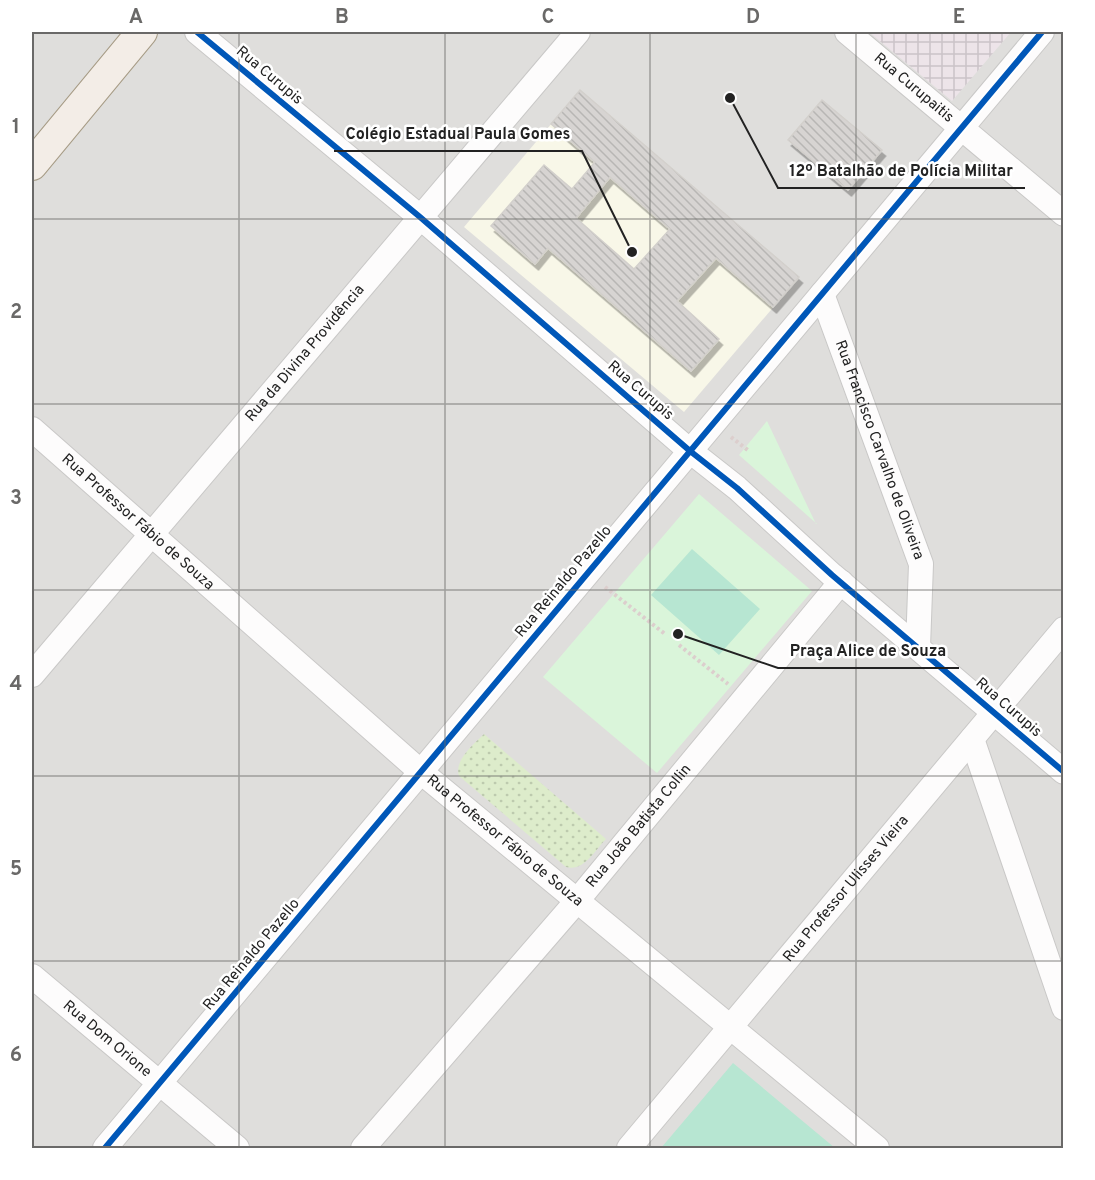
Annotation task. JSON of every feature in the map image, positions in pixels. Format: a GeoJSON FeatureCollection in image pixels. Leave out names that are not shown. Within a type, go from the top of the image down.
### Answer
{"type":"FeatureCollection","features":[{"type":"Feature","properties":{"kind":"main road"},"geometry":{"type":"LineString","coordinates":[[32,165],[142,32]]}},
{"type":"Feature","properties":{"kind":"street","name":"Rua Curupis"},"geometry":{"type":"LineString","coordinates":[[197,32],[420,217],[690,451],[738,488],[841,582],[1064,772]]}},
{"type":"Feature","properties":{"kind":"street","name":"Rua da Divina Providência"},"geometry":{"type":"LineString","coordinates":[[32,675],[578,32]]}},
{"type":"Feature","properties":{"kind":"street","name":"Rua Curupaitis"},"geometry":{"type":"LineString","coordinates":[[847,32],[1064,214]]}},
{"type":"Feature","properties":{"kind":"street","name":"Rua Reinaldo Pazello"},"geometry":{"type":"LineString","coordinates":[[105,1149],[1042,32]]}},
{"type":"Feature","properties":{"kind":"street","name":"Rua Francisco Carvalho de Oliveira"},"geometry":{"type":"LineString","coordinates":[[822,294],[921,564],[918,647]]}},
{"type":"Feature","properties":{"kind":"street","name":"Rua Professor Fábio de Souza"},"geometry":{"type":"LineString","coordinates":[[32,429],[421,772],[877,1149]]}},
{"type":"Feature","properties":{"kind":"street","name":"Rua João Batista Collin"},"geometry":{"type":"LineString","coordinates":[[363,1149],[576,902],[744,696],[841,582]]}},
{"type":"Feature","properties":{"kind":"street","name":"Rua Professor Ulisses Vieira"},"geometry":{"type":"LineString","coordinates":[[629,1149],[1064,629]]}},
{"type":"Feature","properties":{"kind":"street"},"geometry":{"type":"LineString","coordinates":[[972,739],[1064,1008]]}},
{"type":"Feature","properties":{"kind":"street","name":"Rua Dom Orione"},"geometry":{"type":"LineString","coordinates":[[32,976],[237,1149]]}},
{"type":"Feature","properties":{"kind":"path"},"geometry":{"type":"LineString","coordinates":[[588,573],[665,634]]}},
{"type":"Feature","properties":{"kind":"path"},"geometry":{"type":"LineString","coordinates":[[679,645],[744,696]]}},
{"type":"Feature","properties":{"kind":"shaded area"},"geometry":{"type":"Polygon","coordinates":[[[32,32],[1063,32],[1063,1148],[32,1148],[32,32]]]}},
{"type":"Feature","properties":{"kind":"shaded area"},"geometry":{"type":"Polygon","coordinates":[[[869,32],[1011,32],[952,101],[869,32]]]}},
{"type":"Feature","properties":{"kind":"shaded area"},"geometry":{"type":"Polygon","coordinates":[[[580,90],[799,277],[684,412],[464,227],[580,90]]]}},
{"type":"Feature","properties":{"kind":"green space"},"geometry":{"type":"Polygon","coordinates":[[[767,421],[815,522],[739,455],[767,421]]]}},
{"type":"Feature","properties":{"kind":"green space"},"geometry":{"type":"Polygon","coordinates":[[[699,494],[812,591],[657,773],[543,677],[699,494]]]}},
{"type":"Feature","properties":{"kind":"green space"},"geometry":{"type":"Polygon","coordinates":[[[692,549],[760,609],[719,655],[651,595],[692,549]]]}},
{"type":"Feature","properties":{"kind":"green space"},"geometry":{"type":"Polygon","coordinates":[[[484,734],[606,839],[584,863],[572,868],[566,867],[459,776],[459,764],[484,734]]]}},
{"type":"Feature","properties":{"kind":"green space"},"geometry":{"type":"Polygon","coordinates":[[[733,1063],[835,1148],[661,1148],[733,1063]]]}},
{"type":"Feature","properties":{"kind":"building"},"geometry":{"type":"Polygon","coordinates":[[[580,90],[799,277],[773,307],[716,258],[677,301],[719,339],[691,371],[548,248],[535,264],[491,226],[544,165],[572,189],[595,162],[551,124],[580,90]],[[610,177],[576,218],[634,269],[670,229],[610,177]]]}},
{"type":"Feature","properties":{"kind":"building"},"geometry":{"type":"Polygon","coordinates":[[[822,100],[882,150],[848,190],[788,140],[822,100]]]}},
{"type":"Feature","properties":{"kind":"cycle path"},"geometry":{"type":"LineString","coordinates":[[197,32],[420,217],[690,451],[737,488],[832,575],[1064,772]]}},
{"type":"Feature","properties":{"kind":"cycle path"},"geometry":{"type":"LineString","coordinates":[[105,1148],[1042,32]]}},
{"type":"Feature","properties":{"kind":"place","name":"12º Batalhão de Polícia Militar"},"geometry":{"type":"Point","coordinates":[730,98]}},
{"type":"Feature","properties":{"kind":"place","name":"Colégio Estadual Paula Gomes"},"geometry":{"type":"Point","coordinates":[632,252]}},
{"type":"Feature","properties":{"kind":"place","name":"Praça Alice de Souza"},"geometry":{"type":"Point","coordinates":[678,634]}}]}
